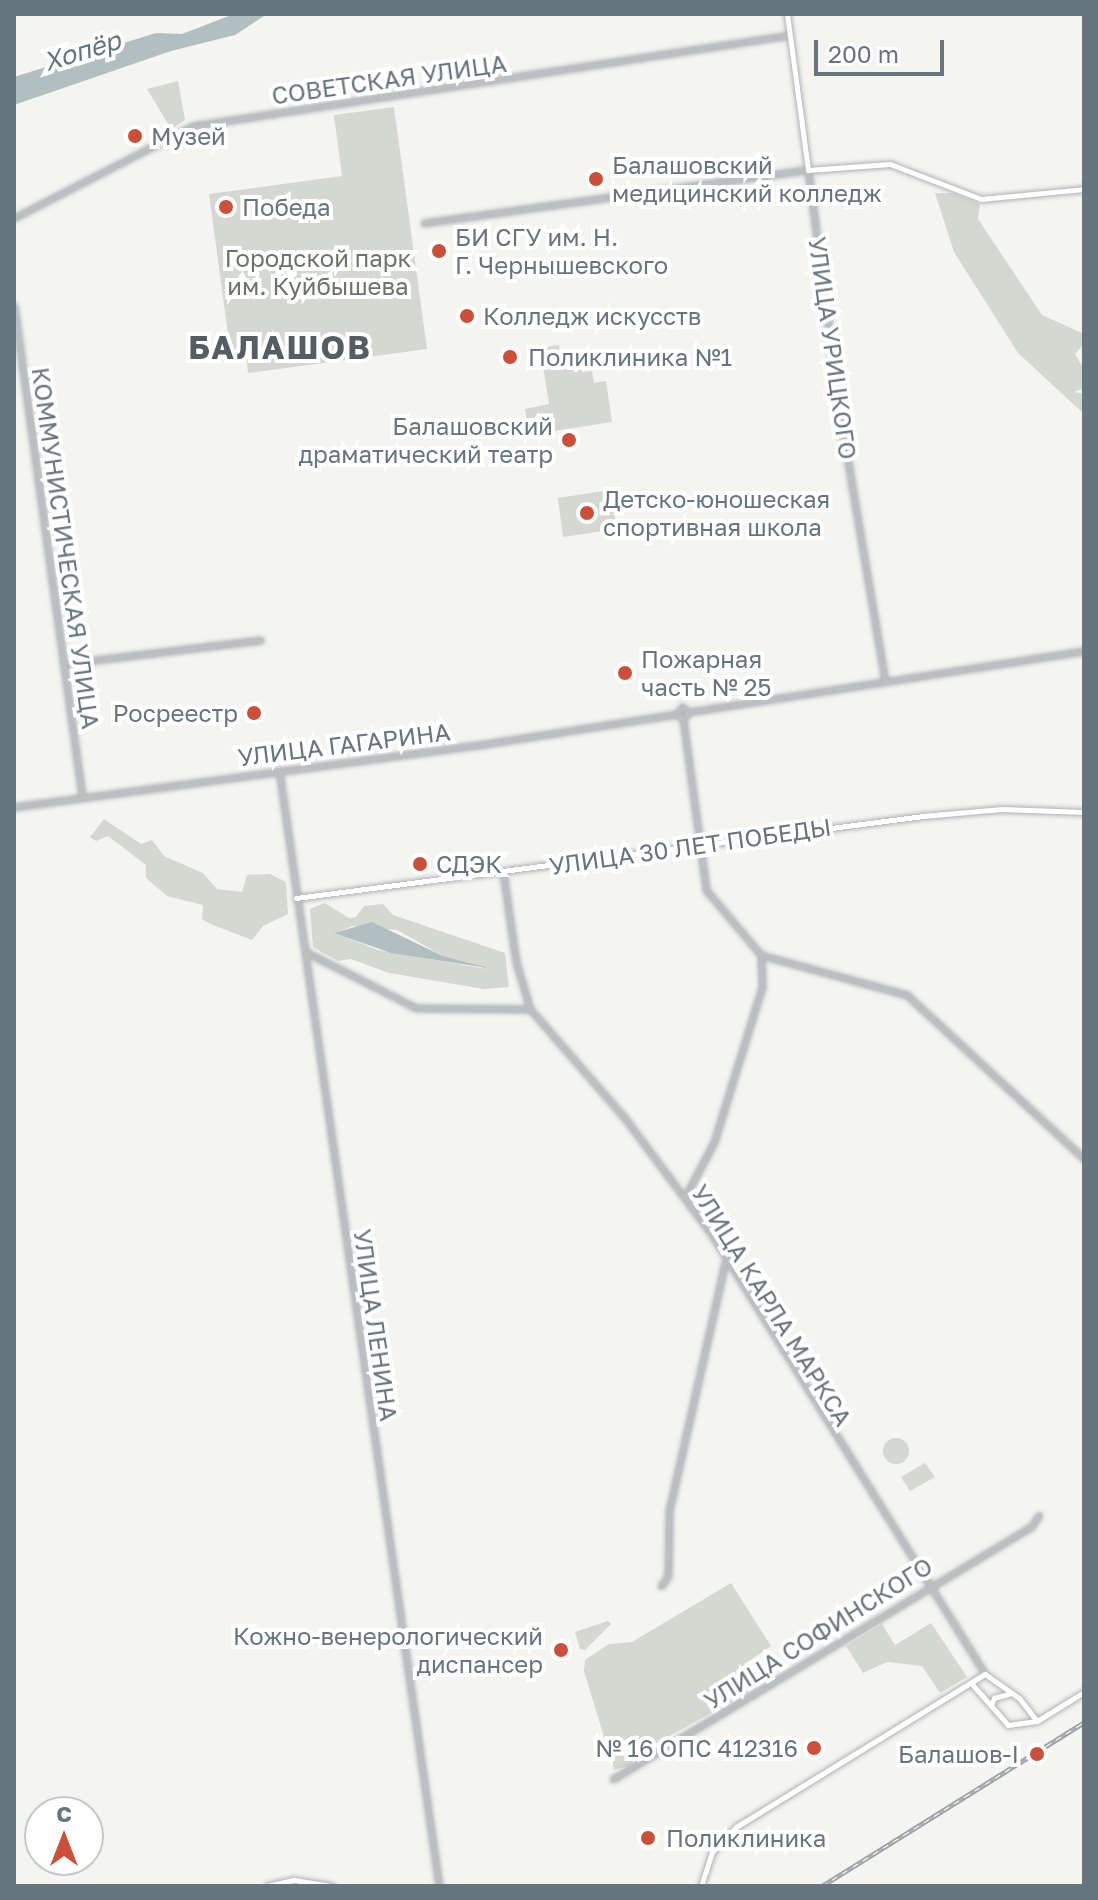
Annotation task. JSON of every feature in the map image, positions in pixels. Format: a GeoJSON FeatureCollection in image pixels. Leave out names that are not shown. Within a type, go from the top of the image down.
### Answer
{"type":"FeatureCollection","features":[{"type":"Feature","properties":{"kind":"main road","name":"УЛИЦА УРИЦКОГО"},"geometry":{"type":"LineString","coordinates":[[787,14],[808,170]]}},
{"type":"Feature","properties":{"kind":"main road"},"geometry":{"type":"LineString","coordinates":[[808,170],[890,164],[981,199],[1084,189]]}},
{"type":"Feature","properties":{"kind":"main road","name":"УЛИЦА 30 ЛЕТ ПОБЕДЫ"},"geometry":{"type":"LineString","coordinates":[[296,898],[699,843],[1002,809],[1084,812]]}},
{"type":"Feature","properties":{"kind":"main road"},"geometry":{"type":"LineString","coordinates":[[701,1886],[712,1852],[736,1827],[985,1674],[1012,1693],[1037,1721]]}},
{"type":"Feature","properties":{"kind":"main road"},"geometry":{"type":"LineString","coordinates":[[971,1683],[1008,1725],[1037,1721],[1084,1692]]}},
{"type":"Feature","properties":{"kind":"main road"},"geometry":{"type":"LineString","coordinates":[[990,1706],[994,1698],[1012,1693]]}},
{"type":"Feature","properties":{"kind":"main road"},"geometry":{"type":"LineString","coordinates":[[267,1886],[305,1880],[333,1886]]}},
{"type":"Feature","properties":{"kind":"street","name":"СОВЕТСКАЯ УЛИЦА"},"geometry":{"type":"LineString","coordinates":[[14,218],[192,126],[790,35]]}},
{"type":"Feature","properties":{"kind":"street"},"geometry":{"type":"LineString","coordinates":[[424,223],[808,170]]}},
{"type":"Feature","properties":{"kind":"street","name":"УЛИЦА УРИЦКОГО"},"geometry":{"type":"LineString","coordinates":[[808,170],[841,421],[885,681]]}},
{"type":"Feature","properties":{"kind":"street","name":"КОММУНИСТИЧЕСКАЯ УЛИЦА"},"geometry":{"type":"LineString","coordinates":[[14,306],[82,796]]}},
{"type":"Feature","properties":{"kind":"street"},"geometry":{"type":"LineString","coordinates":[[63,664],[261,640]]}},
{"type":"Feature","properties":{"kind":"street","name":"УЛИЦА ГАГАРИНА"},"geometry":{"type":"LineString","coordinates":[[14,807],[677,714],[682,707],[689,712],[1084,651]]}},
{"type":"Feature","properties":{"kind":"street"},"geometry":{"type":"LineString","coordinates":[[683,719],[689,712]]}},
{"type":"Feature","properties":{"kind":"street"},"geometry":{"type":"LineString","coordinates":[[677,714],[683,719],[706,890],[761,955],[907,995],[1084,1159]]}},
{"type":"Feature","properties":{"kind":"street","name":"УЛИЦА ЛЕНИНА"},"geometry":{"type":"LineString","coordinates":[[279,770],[439,1886]]}},
{"type":"Feature","properties":{"kind":"street","name":"УЛИЦА КАРЛА МАРКСА"},"geometry":{"type":"LineString","coordinates":[[503,872],[516,962],[530,1009],[685,1197],[985,1674]]}},
{"type":"Feature","properties":{"kind":"street"},"geometry":{"type":"LineString","coordinates":[[306,952],[416,1008],[530,1009]]}},
{"type":"Feature","properties":{"kind":"street"},"geometry":{"type":"LineString","coordinates":[[685,1197],[714,1142],[754,1024],[761,955]]}},
{"type":"Feature","properties":{"kind":"street"},"geometry":{"type":"LineString","coordinates":[[661,1586],[668,1576],[666,1537],[672,1497],[726,1258]]}},
{"type":"Feature","properties":{"kind":"street","name":"УЛИЦА СОФИНСКОГО"},"geometry":{"type":"LineString","coordinates":[[613,1779],[931,1584],[1031,1527],[1039,1515]]}},
{"type":"Feature","properties":{"kind":"green space"},"geometry":{"type":"Polygon","coordinates":[[[178,81],[185,120],[171,129],[147,89],[178,81]]]}},
{"type":"Feature","properties":{"kind":"green space","name":"Городской парк им. Куйбышева"},"geometry":{"type":"Polygon","coordinates":[[[394,107],[427,349],[248,373],[246,354],[231,356],[209,194],[342,176],[334,115],[394,107]]]}},
{"type":"Feature","properties":{"kind":"green space"},"geometry":{"type":"Polygon","coordinates":[[[935,193],[953,193],[980,204],[978,219],[1042,315],[1084,334],[1084,344],[1075,354],[1084,369],[1084,388],[1074,392],[1084,394],[1084,414],[1018,353],[954,252],[935,193]]]}},
{"type":"Feature","properties":{"kind":"green space"},"geometry":{"type":"Polygon","coordinates":[[[559,345],[561,359],[580,356],[582,372],[592,371],[594,383],[606,381],[612,422],[529,435],[525,409],[549,404],[540,348],[559,345]]]}},
{"type":"Feature","properties":{"kind":"green space","name":"Детско-юношеская спортивная школа"},"geometry":{"type":"Polygon","coordinates":[[[610,490],[617,529],[563,537],[558,498],[610,490]]]}},
{"type":"Feature","properties":{"kind":"green space"},"geometry":{"type":"Polygon","coordinates":[[[104,819],[141,844],[152,840],[164,856],[203,873],[217,889],[242,892],[247,875],[270,874],[286,882],[288,914],[263,926],[252,940],[208,923],[202,919],[203,905],[167,896],[146,878],[146,865],[108,836],[96,841],[90,837],[104,819]]]}},
{"type":"Feature","properties":{"kind":"green space"},"geometry":{"type":"Polygon","coordinates":[[[325,903],[349,918],[356,917],[364,906],[383,904],[393,915],[505,953],[509,987],[484,989],[389,973],[351,959],[338,961],[313,947],[310,909],[325,903]],[[353,926],[335,933],[378,950],[487,969],[443,956],[397,930],[353,926]]]}},
{"type":"Feature","properties":{"kind":"green space"},"geometry":{"type":"Polygon","coordinates":[[[896,1438],[905,1442],[909,1451],[905,1460],[896,1464],[887,1460],[883,1451],[887,1442],[896,1438]]]}},
{"type":"Feature","properties":{"kind":"green space"},"geometry":{"type":"Polygon","coordinates":[[[925,1463],[935,1477],[910,1491],[901,1477],[925,1463]]]}},
{"type":"Feature","properties":{"kind":"green space"},"geometry":{"type":"Polygon","coordinates":[[[731,1583],[771,1646],[744,1664],[757,1688],[640,1752],[629,1766],[614,1770],[584,1671],[585,1660],[609,1644],[632,1642],[731,1583]]]}},
{"type":"Feature","properties":{"kind":"green space"},"geometry":{"type":"Polygon","coordinates":[[[608,1621],[611,1624],[585,1650],[580,1649],[575,1632],[608,1621]]]}},
{"type":"Feature","properties":{"kind":"green space"},"geometry":{"type":"Polygon","coordinates":[[[931,1623],[967,1677],[940,1693],[922,1666],[887,1662],[863,1673],[846,1646],[882,1624],[895,1645],[931,1623]]]}},
{"type":"Feature","properties":{"kind":"shaded area"},"geometry":{"type":"Polygon","coordinates":[[[234,14],[267,14],[235,35],[171,51],[14,105],[14,77],[156,33],[182,34],[234,14]]]}},
{"type":"Feature","properties":{"kind":"shaded area"},"geometry":{"type":"Polygon","coordinates":[[[372,922],[443,956],[488,968],[391,953],[334,933],[372,922]]]}},
{"type":"Feature","properties":{"kind":"railway"},"geometry":{"type":"LineString","coordinates":[[822,1886],[1084,1722]]}},
{"type":"Feature","properties":{"kind":"place","name":"Музей"},"geometry":{"type":"Point","coordinates":[135,136]}},
{"type":"Feature","properties":{"kind":"place","name":"Балашовский медицинский колледж"},"geometry":{"type":"Point","coordinates":[596,179]}},
{"type":"Feature","properties":{"kind":"place","name":"Победа"},"geometry":{"type":"Point","coordinates":[226,207]}},
{"type":"Feature","properties":{"kind":"place","name":"БИ СГУ им. Н. Г. Чернышевского"},"geometry":{"type":"Point","coordinates":[439,251]}},
{"type":"Feature","properties":{"kind":"place","name":"Колледж искусств"},"geometry":{"type":"Point","coordinates":[467,316]}},
{"type":"Feature","properties":{"kind":"place","name":"Поликлиника №1"},"geometry":{"type":"Point","coordinates":[510,357]}},
{"type":"Feature","properties":{"kind":"place","name":"Балашовский драматический театр"},"geometry":{"type":"Point","coordinates":[569,440]}},
{"type":"Feature","properties":{"kind":"place","name":"Детско-юношеская спортивная школа"},"geometry":{"type":"Point","coordinates":[587,513]}},
{"type":"Feature","properties":{"kind":"place","name":"Пожарная часть № 25"},"geometry":{"type":"Point","coordinates":[625,673]}},
{"type":"Feature","properties":{"kind":"place","name":"Росреестр"},"geometry":{"type":"Point","coordinates":[254,713]}},
{"type":"Feature","properties":{"kind":"place","name":"СДЭК"},"geometry":{"type":"Point","coordinates":[420,864]}},
{"type":"Feature","properties":{"kind":"place","name":"Кожно-венерологический диспансер"},"geometry":{"type":"Point","coordinates":[561,1650]}},
{"type":"Feature","properties":{"kind":"place","name":"№ 16 ОПС 412316"},"geometry":{"type":"Point","coordinates":[814,1748]}},
{"type":"Feature","properties":{"kind":"place","name":"Балашов-I"},"geometry":{"type":"Point","coordinates":[1037,1754]}},
{"type":"Feature","properties":{"kind":"place","name":"Поликлиника"},"geometry":{"type":"Point","coordinates":[648,1838]}},
{"type":"Feature","properties":{"kind":"district","name":"БАЛАШОВ"},"geometry":{"type":"Point","coordinates":[280,347]}},
{"type":"Feature","properties":{"kind":"water label","name":"Хопёр"},"geometry":{"type":"Point","coordinates":[82,51]}}]}
